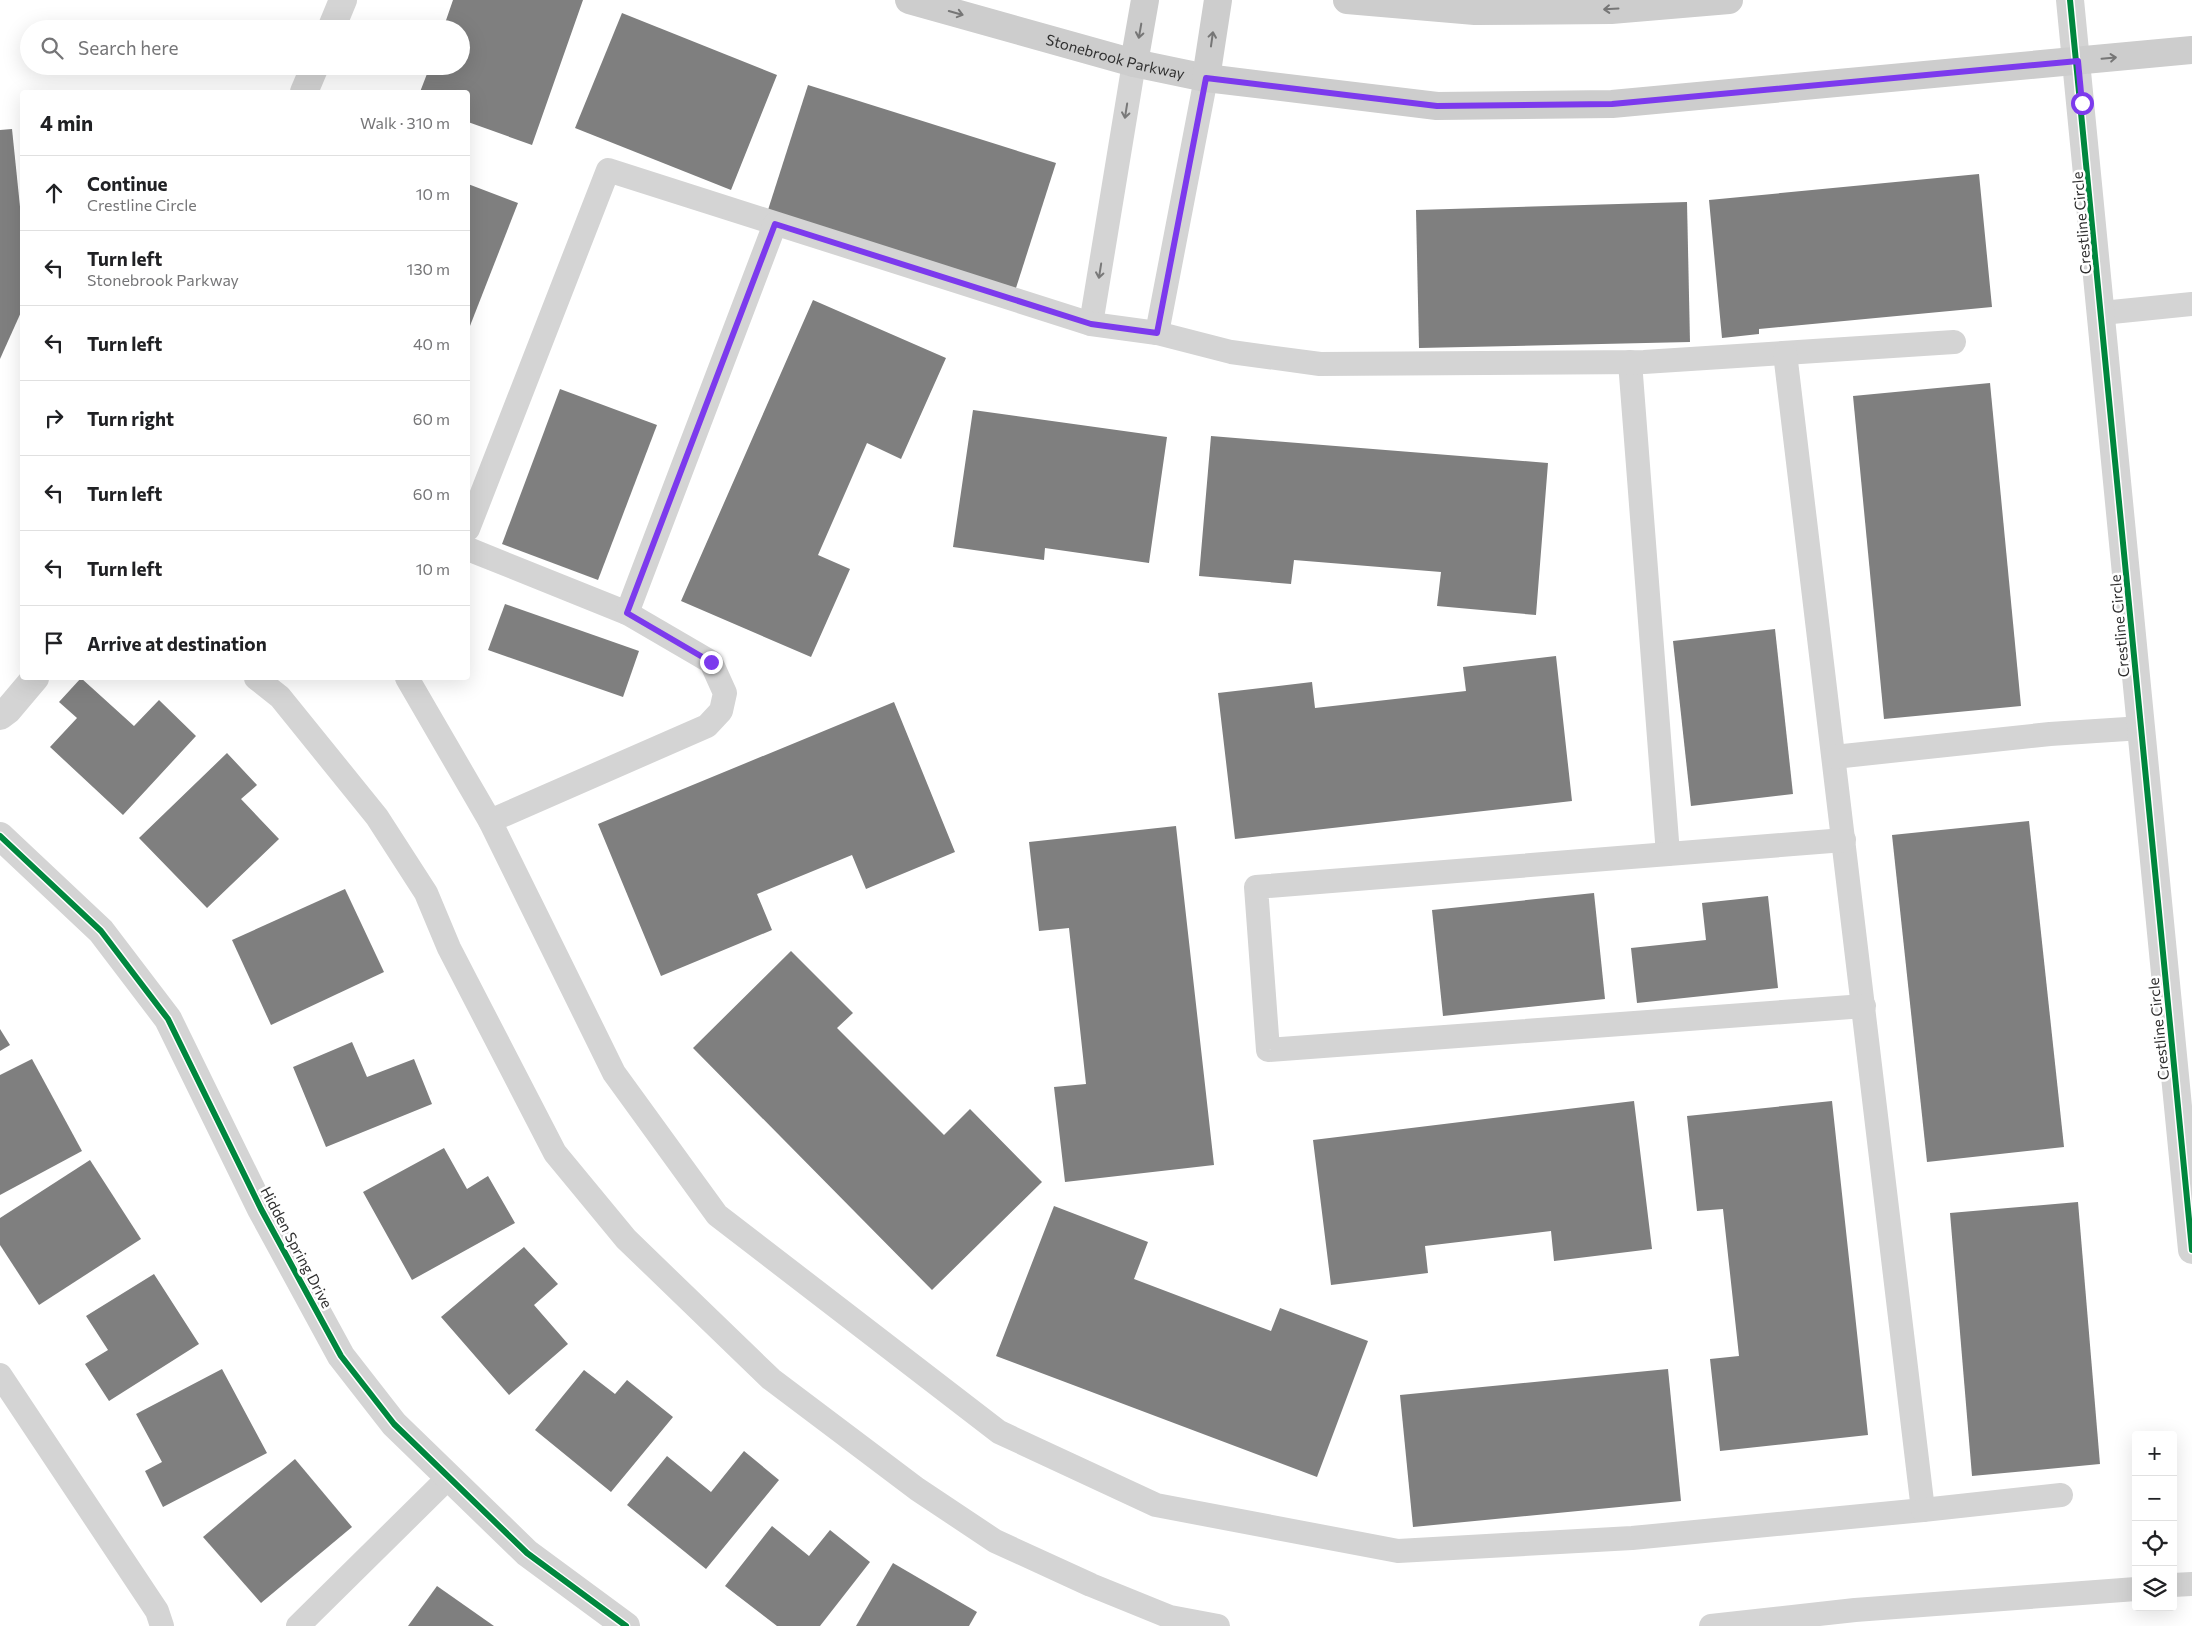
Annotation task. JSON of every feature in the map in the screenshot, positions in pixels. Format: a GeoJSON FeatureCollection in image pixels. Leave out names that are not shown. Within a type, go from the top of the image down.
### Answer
{"type":"FeatureCollection","features":[{"type":"Feature","properties":{"kind":"main road","name":"Stonebrook Parkway"},"geometry":{"type":"LineString","coordinates":[[909,0],[1134,63],[1206,78],[1437,106],[1612,104],[2192,50]]}},
{"type":"Feature","properties":{"kind":"main road"},"geometry":{"type":"LineString","coordinates":[[1134,63],[1145,0]]}},
{"type":"Feature","properties":{"kind":"main road"},"geometry":{"type":"LineString","coordinates":[[1206,78],[1218,0]]}},
{"type":"Feature","properties":{"kind":"main road"},"geometry":{"type":"LineString","coordinates":[[1348,0],[1475,11],[1611,10],[1729,0]]}},
{"type":"Feature","properties":{"kind":"street"},"geometry":{"type":"LineString","coordinates":[[335,20],[343,0]]}},
{"type":"Feature","properties":{"kind":"street","name":"Crestline Circle"},"geometry":{"type":"LineString","coordinates":[[2070,0],[2078,61],[2192,1250]]}},
{"type":"Feature","properties":{"kind":"street"},"geometry":{"type":"LineString","coordinates":[[305,90],[311,75]]}},
{"type":"Feature","properties":{"kind":"street"},"geometry":{"type":"LineString","coordinates":[[0,716],[33,680]]}},
{"type":"Feature","properties":{"kind":"street","name":"Hidden Spring Drive"},"geometry":{"type":"LineString","coordinates":[[0,836],[101,931],[168,1020],[261,1209],[341,1356],[394,1424],[527,1553],[626,1626]]}},
{"type":"Feature","properties":{"kind":"lane"},"geometry":{"type":"LineString","coordinates":[[1091,324],[1134,63]]}},
{"type":"Feature","properties":{"kind":"lane"},"geometry":{"type":"LineString","coordinates":[[1157,333],[1206,78]]}},
{"type":"Feature","properties":{"kind":"lane"},"geometry":{"type":"LineString","coordinates":[[470,524],[608,170],[1091,324],[1157,333],[1231,352],[1320,364],[1630,362],[1954,342]]}},
{"type":"Feature","properties":{"kind":"lane"},"geometry":{"type":"LineString","coordinates":[[627,613],[775,224]]}},
{"type":"Feature","properties":{"kind":"lane"},"geometry":{"type":"LineString","coordinates":[[2102,313],[2192,304]]}},
{"type":"Feature","properties":{"kind":"lane"},"geometry":{"type":"LineString","coordinates":[[1785,353],[1923,1510]]}},
{"type":"Feature","properties":{"kind":"lane"},"geometry":{"type":"LineString","coordinates":[[1630,362],[1668,854]]}},
{"type":"Feature","properties":{"kind":"lane"},"geometry":{"type":"LineString","coordinates":[[470,550],[627,613],[711,662],[725,693],[721,711],[707,726],[490,821]]}},
{"type":"Feature","properties":{"kind":"lane"},"geometry":{"type":"LineString","coordinates":[[259,680],[280,697],[377,817],[426,893],[461,973],[555,1153],[626,1239],[771,1379],[917,1489],[995,1541],[1091,1585],[1170,1617],[1218,1626]]}},
{"type":"Feature","properties":{"kind":"lane"},"geometry":{"type":"LineString","coordinates":[[407,680],[490,821],[614,1073],[717,1215],[999,1432],[1156,1506],[1398,1551],[1632,1538],[2061,1495]]}},
{"type":"Feature","properties":{"kind":"lane"},"geometry":{"type":"LineString","coordinates":[[1834,757],[2050,734],[2142,728]]}},
{"type":"Feature","properties":{"kind":"lane"},"geometry":{"type":"LineString","coordinates":[[1844,840],[1256,887],[1268,1050],[1864,1006]]}},
{"type":"Feature","properties":{"kind":"lane"},"geometry":{"type":"LineString","coordinates":[[0,1375],[157,1611],[162,1626]]}},
{"type":"Feature","properties":{"kind":"lane"},"geometry":{"type":"LineString","coordinates":[[298,1626],[449,1477]]}},
{"type":"Feature","properties":{"kind":"lane"},"geometry":{"type":"LineString","coordinates":[[2177,1585],[2192,1584]]}},
{"type":"Feature","properties":{"kind":"lane"},"geometry":{"type":"LineString","coordinates":[[1711,1626],[1855,1610],[2132,1589]]}},
{"type":"Feature","properties":{"kind":"building"},"geometry":{"type":"Polygon","coordinates":[[[453,0],[583,0],[532,145],[470,123],[470,90],[421,90],[427,75],[470,75],[470,20],[446,20],[453,0]]]}},
{"type":"Feature","properties":{"kind":"building"},"geometry":{"type":"Polygon","coordinates":[[[622,13],[777,75],[731,190],[575,128],[622,13]]]}},
{"type":"Feature","properties":{"kind":"building"},"geometry":{"type":"Polygon","coordinates":[[[808,85],[1056,163],[1015,291],[767,213],[808,85]]]}},
{"type":"Feature","properties":{"kind":"building"},"geometry":{"type":"Polygon","coordinates":[[[12,129],[20,207],[20,314],[0,359],[0,130],[12,129]]]}},
{"type":"Feature","properties":{"kind":"building"},"geometry":{"type":"Polygon","coordinates":[[[1979,174],[1992,307],[1759,329],[1759,334],[1722,338],[1709,200],[1979,174]]]}},
{"type":"Feature","properties":{"kind":"building"},"geometry":{"type":"Polygon","coordinates":[[[470,185],[518,203],[470,326],[470,185]]]}},
{"type":"Feature","properties":{"kind":"building"},"geometry":{"type":"Polygon","coordinates":[[[1687,202],[1690,342],[1419,348],[1416,210],[1687,202]]]}},
{"type":"Feature","properties":{"kind":"building"},"geometry":{"type":"Polygon","coordinates":[[[813,300],[946,358],[901,459],[867,443],[818,555],[850,569],[811,657],[681,601],[813,300]]]}},
{"type":"Feature","properties":{"kind":"building"},"geometry":{"type":"Polygon","coordinates":[[[1990,383],[2021,706],[1884,719],[1853,396],[1990,383]]]}},
{"type":"Feature","properties":{"kind":"building"},"geometry":{"type":"Polygon","coordinates":[[[560,389],[657,425],[598,580],[502,544],[560,389]]]}},
{"type":"Feature","properties":{"kind":"building"},"geometry":{"type":"Polygon","coordinates":[[[973,410],[1167,437],[1149,563],[1045,548],[1044,560],[953,547],[973,410]]]}},
{"type":"Feature","properties":{"kind":"building"},"geometry":{"type":"Polygon","coordinates":[[[1211,436],[1548,463],[1536,615],[1437,606],[1441,572],[1294,560],[1291,584],[1199,576],[1211,436]]]}},
{"type":"Feature","properties":{"kind":"building"},"geometry":{"type":"Polygon","coordinates":[[[505,604],[639,651],[623,697],[488,650],[505,604]]]}},
{"type":"Feature","properties":{"kind":"building"},"geometry":{"type":"Polygon","coordinates":[[[1775,629],[1793,794],[1691,806],[1673,641],[1775,629]]]}},
{"type":"Feature","properties":{"kind":"building"},"geometry":{"type":"Polygon","coordinates":[[[1556,656],[1572,801],[1235,839],[1218,693],[1312,682],[1315,708],[1466,691],[1463,667],[1556,656]]]}},
{"type":"Feature","properties":{"kind":"building"},"geometry":{"type":"Polygon","coordinates":[[[79,680],[83,680],[134,726],[159,700],[196,736],[123,815],[50,747],[77,718],[59,702],[79,680]]]}},
{"type":"Feature","properties":{"kind":"building"},"geometry":{"type":"Polygon","coordinates":[[[894,702],[955,852],[866,889],[852,855],[757,894],[772,930],[661,976],[598,824],[894,702]]]}},
{"type":"Feature","properties":{"kind":"building"},"geometry":{"type":"Polygon","coordinates":[[[227,753],[257,785],[241,799],[279,839],[207,908],[139,838],[227,753]]]}},
{"type":"Feature","properties":{"kind":"building"},"geometry":{"type":"Polygon","coordinates":[[[2029,821],[2064,1147],[1927,1162],[1892,835],[2029,821]]]}},
{"type":"Feature","properties":{"kind":"building"},"geometry":{"type":"Polygon","coordinates":[[[1176,826],[1214,1165],[1065,1182],[1054,1087],[1086,1084],[1069,928],[1039,931],[1029,842],[1176,826]]]}},
{"type":"Feature","properties":{"kind":"building"},"geometry":{"type":"Polygon","coordinates":[[[345,889],[384,972],[271,1025],[232,940],[345,889]]]}},
{"type":"Feature","properties":{"kind":"building"},"geometry":{"type":"Polygon","coordinates":[[[1594,893],[1605,999],[1443,1016],[1432,910],[1594,893]]]}},
{"type":"Feature","properties":{"kind":"building"},"geometry":{"type":"Polygon","coordinates":[[[1768,896],[1778,988],[1637,1003],[1631,948],[1706,940],[1702,903],[1768,896]]]}},
{"type":"Feature","properties":{"kind":"building"},"geometry":{"type":"Polygon","coordinates":[[[791,951],[853,1013],[837,1028],[944,1135],[970,1109],[1042,1182],[932,1290],[693,1048],[791,951]]]}},
{"type":"Feature","properties":{"kind":"building"},"geometry":{"type":"Polygon","coordinates":[[[0,1029],[10,1045],[0,1051],[0,1029]]]}},
{"type":"Feature","properties":{"kind":"building"},"geometry":{"type":"Polygon","coordinates":[[[352,1042],[367,1077],[414,1059],[432,1104],[326,1147],[293,1067],[352,1042]]]}},
{"type":"Feature","properties":{"kind":"building"},"geometry":{"type":"Polygon","coordinates":[[[32,1059],[82,1151],[0,1195],[0,1075],[32,1059]]]}},
{"type":"Feature","properties":{"kind":"building"},"geometry":{"type":"Polygon","coordinates":[[[1634,1101],[1652,1249],[1554,1261],[1551,1231],[1425,1246],[1428,1273],[1331,1285],[1313,1140],[1634,1101]]]}},
{"type":"Feature","properties":{"kind":"building"},"geometry":{"type":"Polygon","coordinates":[[[1832,1101],[1868,1435],[1720,1451],[1710,1359],[1739,1356],[1723,1209],[1697,1211],[1687,1116],[1832,1101]]]}},
{"type":"Feature","properties":{"kind":"building"},"geometry":{"type":"Polygon","coordinates":[[[444,1148],[467,1189],[488,1176],[515,1223],[412,1280],[363,1192],[444,1148]]]}},
{"type":"Feature","properties":{"kind":"building"},"geometry":{"type":"Polygon","coordinates":[[[90,1160],[141,1239],[39,1305],[0,1245],[0,1218],[90,1160]]]}},
{"type":"Feature","properties":{"kind":"building"},"geometry":{"type":"Polygon","coordinates":[[[2078,1202],[2100,1464],[1972,1476],[1950,1213],[2078,1202]]]}},
{"type":"Feature","properties":{"kind":"building"},"geometry":{"type":"Polygon","coordinates":[[[1054,1206],[1148,1242],[1134,1279],[1271,1331],[1280,1308],[1368,1341],[1317,1477],[996,1356],[1054,1206]]]}},
{"type":"Feature","properties":{"kind":"building"},"geometry":{"type":"Polygon","coordinates":[[[524,1247],[558,1284],[534,1305],[568,1344],[509,1395],[441,1317],[524,1247]]]}},
{"type":"Feature","properties":{"kind":"building"},"geometry":{"type":"Polygon","coordinates":[[[154,1274],[199,1344],[109,1401],[85,1364],[108,1350],[86,1316],[154,1274]]]}},
{"type":"Feature","properties":{"kind":"building"},"geometry":{"type":"Polygon","coordinates":[[[222,1369],[267,1453],[163,1507],[145,1471],[162,1462],[136,1414],[222,1369]]]}},
{"type":"Feature","properties":{"kind":"building"},"geometry":{"type":"Polygon","coordinates":[[[1668,1369],[1681,1501],[1413,1527],[1400,1395],[1668,1369]]]}},
{"type":"Feature","properties":{"kind":"building"},"geometry":{"type":"Polygon","coordinates":[[[584,1370],[615,1394],[627,1380],[673,1417],[611,1492],[535,1430],[584,1370]]]}},
{"type":"Feature","properties":{"kind":"building"},"geometry":{"type":"Polygon","coordinates":[[[744,1451],[779,1480],[706,1569],[627,1505],[667,1456],[711,1492],[744,1451]]]}},
{"type":"Feature","properties":{"kind":"building"},"geometry":{"type":"Polygon","coordinates":[[[295,1459],[352,1527],[261,1603],[203,1537],[295,1459]]]}},
{"type":"Feature","properties":{"kind":"building"},"geometry":{"type":"Polygon","coordinates":[[[772,1526],[809,1556],[830,1530],[870,1562],[820,1626],[777,1626],[725,1586],[772,1526]]]}},
{"type":"Feature","properties":{"kind":"building"},"geometry":{"type":"Polygon","coordinates":[[[893,1563],[977,1612],[969,1626],[856,1626],[893,1563]]]}},
{"type":"Feature","properties":{"kind":"building"},"geometry":{"type":"Polygon","coordinates":[[[437,1586],[494,1626],[408,1626],[437,1586]]]}},
{"type":"Feature","properties":{"kind":"cycle path"},"geometry":{"type":"LineString","coordinates":[[2070,0],[2192,1250]]}},
{"type":"Feature","properties":{"kind":"cycle path"},"geometry":{"type":"LineString","coordinates":[[0,836],[101,931],[168,1019],[261,1209],[341,1356],[394,1424],[527,1553],[626,1626]]}},
{"type":"Feature","properties":{"kind":"route"},"geometry":{"type":"LineString","coordinates":[[711,662],[627,613],[775,224],[1091,324],[1157,333],[1206,78],[1437,106],[1612,104],[2078,61],[2082,103]]}}]}
